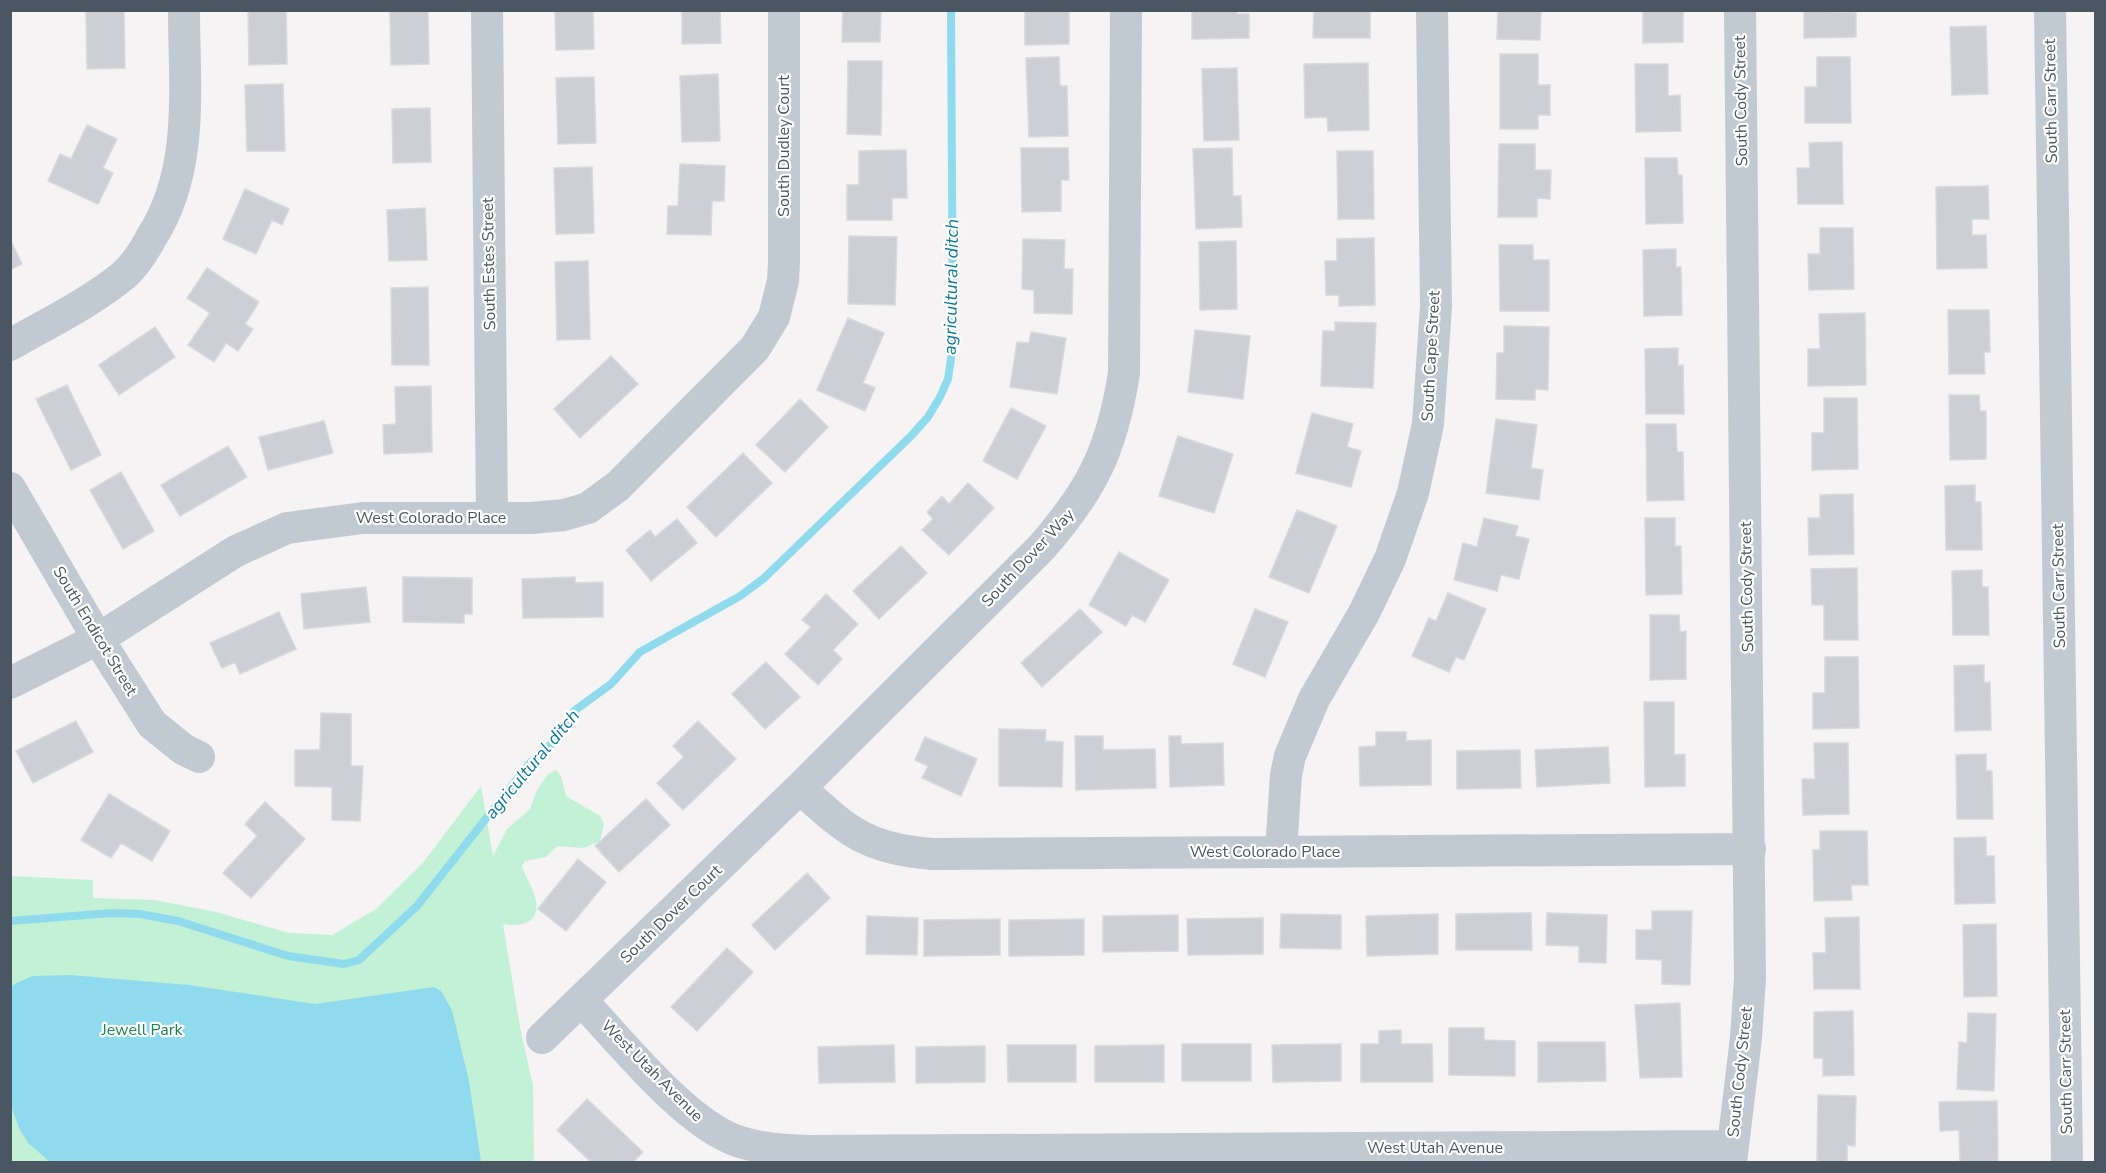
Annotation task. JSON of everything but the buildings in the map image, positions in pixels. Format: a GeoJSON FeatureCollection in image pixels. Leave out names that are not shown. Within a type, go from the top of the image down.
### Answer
{"type":"FeatureCollection","features":[{"type":"Feature","properties":{"kind":"street"},"geometry":{"type":"LineString","coordinates":[[10,345],[103,290],[125,273],[165,217],[175,190],[185,130],[184,10]]}},
{"type":"Feature","properties":{"kind":"street","name":"South Estes Street"},"geometry":{"type":"LineString","coordinates":[[487,10],[492,518]]}},
{"type":"Feature","properties":{"kind":"street","name":"South Dudley Court"},"geometry":{"type":"LineString","coordinates":[[783,281],[784,10]]}},
{"type":"Feature","properties":{"kind":"street","name":"South Dover Way"},"geometry":{"type":"LineString","coordinates":[[800,788],[1041,548],[1075,509],[1106,452],[1120,398],[1125,350],[1126,10]]}},
{"type":"Feature","properties":{"kind":"street","name":"South Cape Street"},"geometry":{"type":"LineString","coordinates":[[1281,852],[1290,756],[1314,699],[1364,613],[1390,559],[1413,493],[1428,424],[1436,306],[1432,10]]}},
{"type":"Feature","properties":{"kind":"street","name":"South Cody Street"},"geometry":{"type":"LineString","coordinates":[[1731,1154],[1746,1038],[1750,978],[1740,10]]}},
{"type":"Feature","properties":{"kind":"street","name":"South Carr Street"},"geometry":{"type":"LineString","coordinates":[[2050,10],[2067,1162]]}},
{"type":"Feature","properties":{"kind":"street","name":"West Colorado Place"},"geometry":{"type":"LineString","coordinates":[[10,683],[98,639],[236,551],[287,528],[325,520],[492,518],[564,514],[588,508],[604,499],[755,348],[774,317],[783,281]]}},
{"type":"Feature","properties":{"kind":"street","name":"South Endicot Street"},"geometry":{"type":"LineString","coordinates":[[10,488],[98,639],[152,724],[183,749],[199,757]]}},
{"type":"Feature","properties":{"kind":"street","name":"West Colorado Place"},"geometry":{"type":"LineString","coordinates":[[800,788],[856,836],[889,849],[908,852],[1750,849]]}},
{"type":"Feature","properties":{"kind":"street","name":"South Dover Court"},"geometry":{"type":"LineString","coordinates":[[542,1038],[800,788]]}},
{"type":"Feature","properties":{"kind":"street","name":"West Utah Avenue"},"geometry":{"type":"LineString","coordinates":[[582,1001],[695,1117],[735,1140],[770,1149],[1731,1154]]}},
{"type":"Feature","properties":{"kind":"green space","name":"Jewell Park"},"geometry":{"type":"Polygon","coordinates":[[[556,770],[561,776],[566,796],[600,816],[604,824],[600,841],[584,848],[557,846],[546,857],[525,861],[522,866],[535,898],[535,915],[521,924],[503,924],[520,1027],[533,1086],[534,1162],[11,1162],[10,876],[93,880],[93,898],[155,900],[216,912],[289,933],[332,935],[376,909],[422,864],[481,786],[493,856],[507,829],[530,809],[537,790],[548,774],[556,770]]]}},
{"type":"Feature","properties":{"kind":"water"},"geometry":{"type":"Polygon","coordinates":[[[70,975],[189,985],[315,1004],[434,987],[441,991],[452,1010],[469,1081],[481,1162],[50,1162],[28,1143],[19,1128],[11,1106],[11,986],[32,976],[70,975]]]}},
{"type":"Feature","properties":{"kind":"waterway","name":"agricultural ditch"},"geometry":{"type":"LineString","coordinates":[[10,921],[111,913],[140,914],[178,921],[288,956],[344,964],[359,960],[417,906],[529,764],[557,739],[574,711],[611,684],[640,652],[740,596],[763,579],[911,436],[928,417],[940,397],[948,379],[953,345],[951,10]]}}]}
